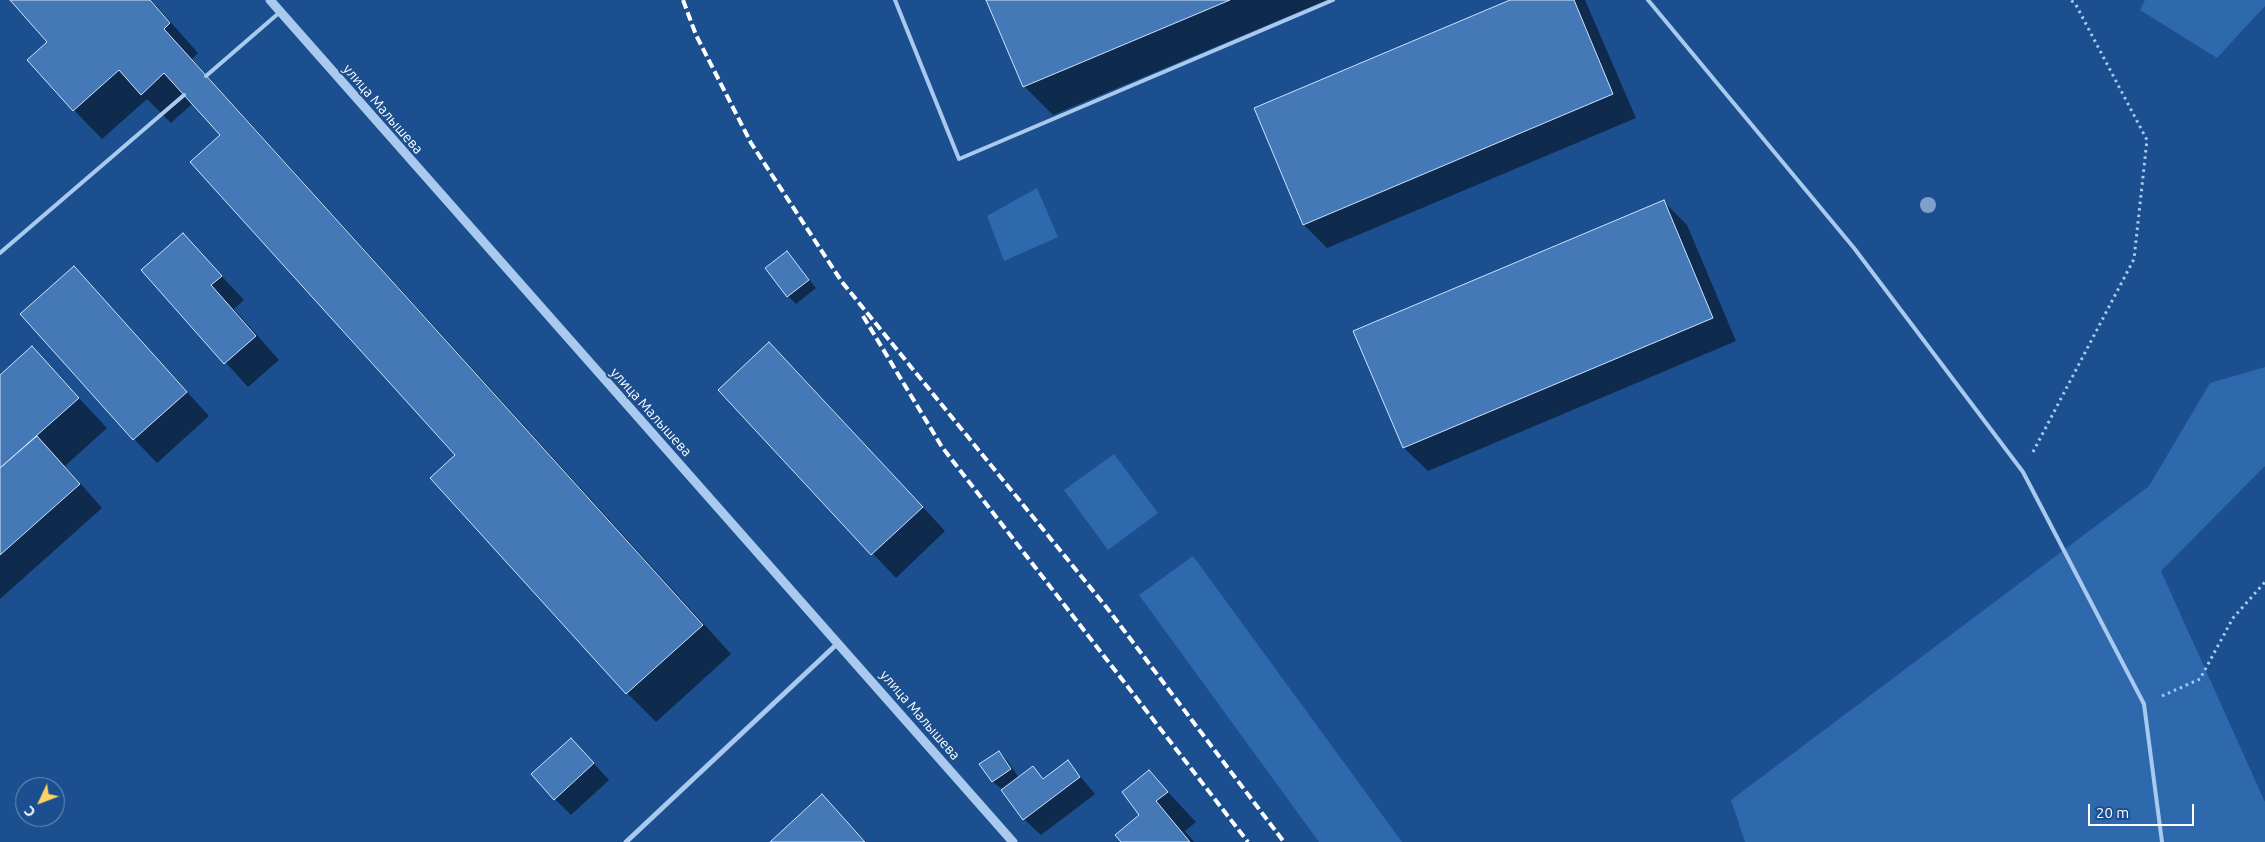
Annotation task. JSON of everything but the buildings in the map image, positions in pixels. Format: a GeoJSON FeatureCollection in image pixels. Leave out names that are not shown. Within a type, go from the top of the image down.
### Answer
{"type":"FeatureCollection","features":[{"type":"Feature","properties":{"kind":"street","name":"улица Малышева"},"geometry":{"type":"LineString","coordinates":[[270,0],[583,357],[1013,842]]}},
{"type":"Feature","properties":{"kind":"street"},"geometry":{"type":"LineString","coordinates":[[626,842],[838,643]]}},
{"type":"Feature","properties":{"kind":"lane"},"geometry":{"type":"LineString","coordinates":[[895,0],[959,159],[1333,0]]}},
{"type":"Feature","properties":{"kind":"lane"},"geometry":{"type":"LineString","coordinates":[[1648,0],[1854,248],[2023,472],[2144,704],[2162,842]]}},
{"type":"Feature","properties":{"kind":"lane"},"geometry":{"type":"LineString","coordinates":[[206,76],[280,12]]}},
{"type":"Feature","properties":{"kind":"lane"},"geometry":{"type":"LineString","coordinates":[[0,253],[184,95]]}},
{"type":"Feature","properties":{"kind":"path"},"geometry":{"type":"LineString","coordinates":[[2023,472],[2134,258],[2146,150],[2147,140],[2076,5],[2071,0]]}},
{"type":"Feature","properties":{"kind":"path"},"geometry":{"type":"LineString","coordinates":[[2144,704],[2200,679],[2233,618],[2265,582]]}},
{"type":"Feature","properties":{"kind":"shaded area"},"geometry":{"type":"Polygon","coordinates":[[[2145,0],[2265,0],[2265,6],[2217,58],[2140,10],[2145,0]]]}},
{"type":"Feature","properties":{"kind":"shaded area"},"geometry":{"type":"Polygon","coordinates":[[[1037,188],[1058,237],[1004,261],[987,216],[1037,188]]]}},
{"type":"Feature","properties":{"kind":"shaded area"},"geometry":{"type":"Polygon","coordinates":[[[2265,367],[2265,466],[2161,571],[2265,802],[2265,842],[1745,842],[1731,800],[2149,486],[2210,383],[2265,367]]]}},
{"type":"Feature","properties":{"kind":"shaded area"},"geometry":{"type":"Polygon","coordinates":[[[1114,454],[1158,513],[1108,550],[1064,490],[1114,454]]]}},
{"type":"Feature","properties":{"kind":"shaded area"},"geometry":{"type":"Polygon","coordinates":[[[1193,556],[1402,842],[1319,842],[1139,595],[1193,556]]]}},
{"type":"Feature","properties":{"kind":"railway"},"geometry":{"type":"LineString","coordinates":[[683,0],[696,35],[751,143],[842,282],[1107,608],[1284,842]]}},
{"type":"Feature","properties":{"kind":"railway"},"geometry":{"type":"LineString","coordinates":[[863,316],[942,447],[1248,842]]}}]}
